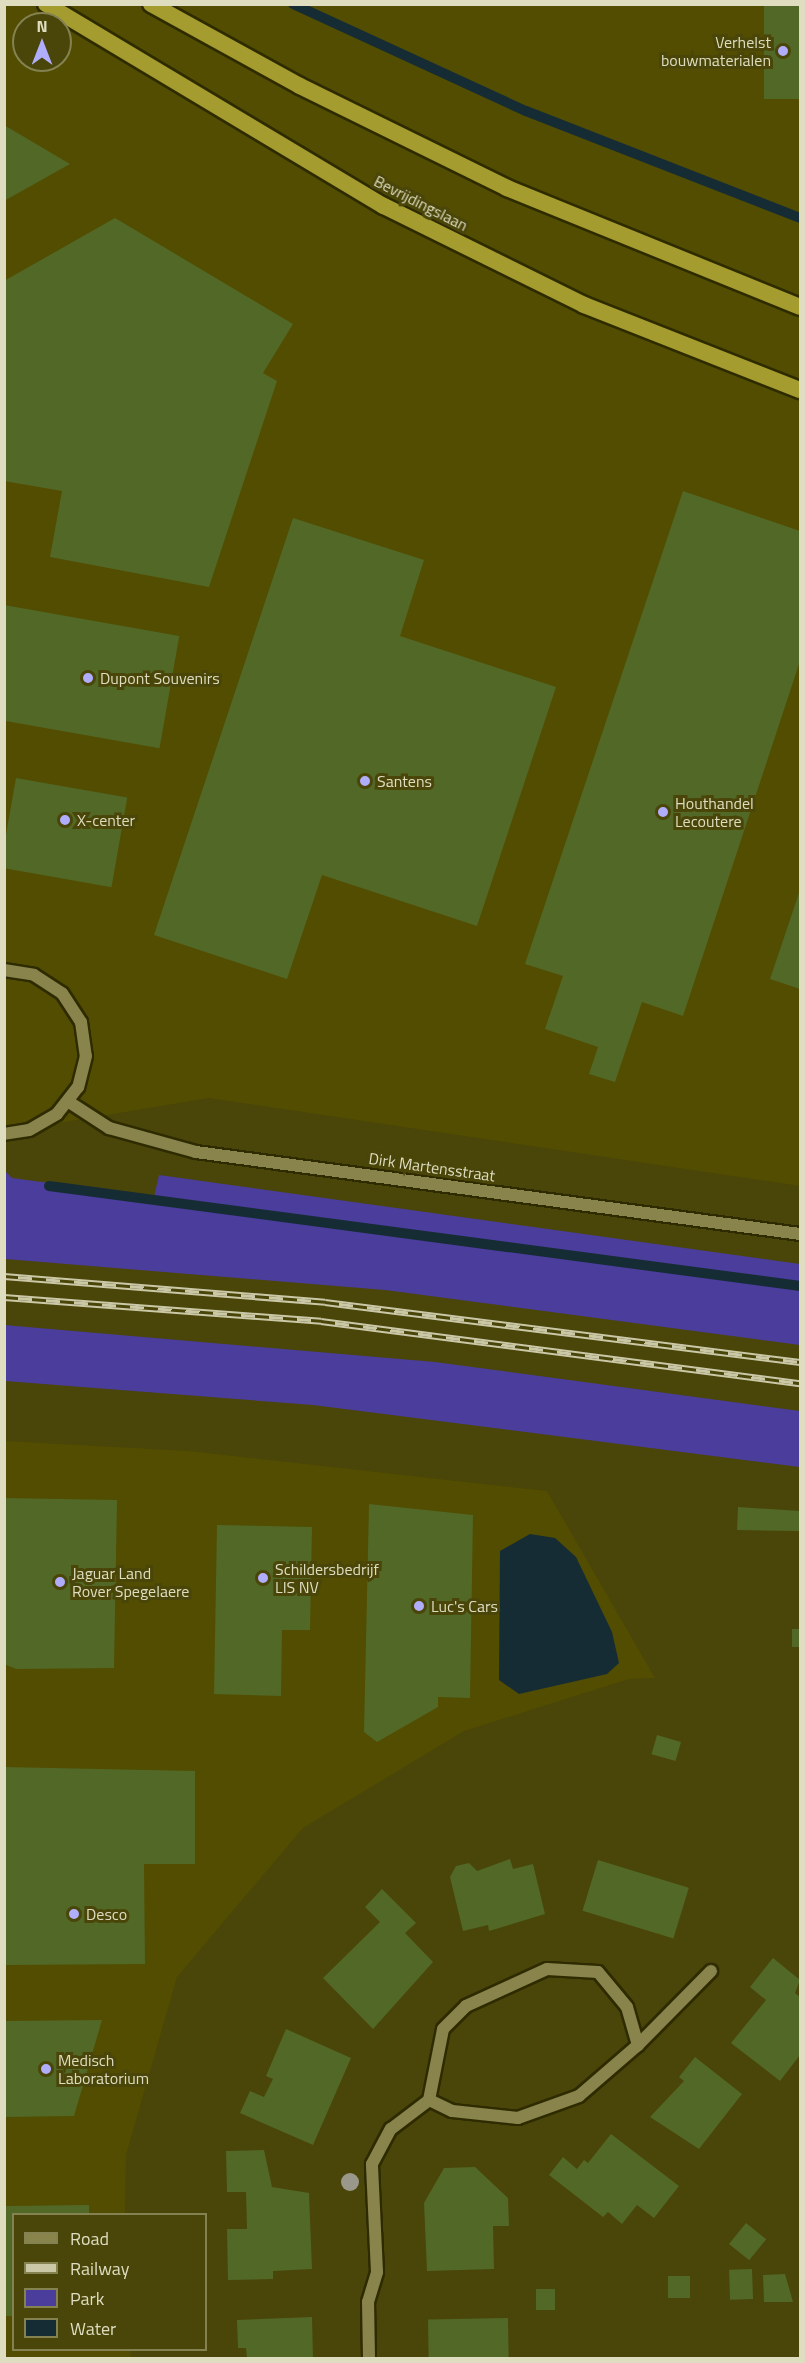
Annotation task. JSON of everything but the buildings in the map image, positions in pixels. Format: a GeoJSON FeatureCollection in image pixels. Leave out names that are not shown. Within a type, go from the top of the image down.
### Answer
{"type":"FeatureCollection","features":[{"type":"Feature","properties":{"kind":"highway","name":"Bevrijdingslaan"},"geometry":{"type":"LineString","coordinates":[[46,4],[384,206],[584,305],[801,390]]}},
{"type":"Feature","properties":{"kind":"highway"},"geometry":{"type":"LineString","coordinates":[[151,4],[300,86],[507,188],[801,307]]}},
{"type":"Feature","properties":{"kind":"street"},"geometry":{"type":"LineString","coordinates":[[4,970],[49,983],[72,1005],[81,1022],[84,1072],[69,1102],[44,1124],[4,1134]]}},
{"type":"Feature","properties":{"kind":"street","name":"Dirk Martensstraat"},"geometry":{"type":"LineString","coordinates":[[69,1102],[109,1128],[196,1152],[801,1234]]}},
{"type":"Feature","properties":{"kind":"street"},"geometry":{"type":"LineString","coordinates":[[369,2358],[368,2302],[377,2272],[372,2164],[392,2129],[429,2100],[443,2029],[466,2006],[547,1969],[598,1972],[627,2007],[638,2045]]}},
{"type":"Feature","properties":{"kind":"street"},"geometry":{"type":"LineString","coordinates":[[429,2100],[452,2111],[518,2118],[579,2096],[638,2045],[711,1971]]}},
{"type":"Feature","properties":{"kind":"shaded area"},"geometry":{"type":"Polygon","coordinates":[[[5,5],[800,5],[800,1186],[209,1098],[5,1132],[5,5]]]}},
{"type":"Feature","properties":{"kind":"shaded area"},"geometry":{"type":"Polygon","coordinates":[[[4,1441],[188,1451],[547,1491],[655,1678],[629,1679],[464,1731],[303,1828],[177,1977],[126,2155],[125,2213],[12,2213],[12,2351],[130,2351],[131,2358],[5,2358],[4,1441]]]}},
{"type":"Feature","properties":{"kind":"green space"},"geometry":{"type":"Polygon","coordinates":[[[4,1170],[12,1178],[154,1197],[159,1175],[800,1264],[800,1345],[385,1290],[5,1259],[4,1170]]]}},
{"type":"Feature","properties":{"kind":"green space"},"geometry":{"type":"Polygon","coordinates":[[[4,1325],[435,1362],[800,1411],[800,1467],[313,1405],[5,1381],[4,1325]]]}},
{"type":"Feature","properties":{"kind":"water"},"geometry":{"type":"Polygon","coordinates":[[[530,1534],[555,1538],[576,1557],[612,1632],[619,1663],[607,1674],[519,1694],[499,1680],[500,1551],[530,1534]]]}},
{"type":"Feature","properties":{"kind":"waterway"},"geometry":{"type":"LineString","coordinates":[[293,4],[526,111],[800,218]]}},
{"type":"Feature","properties":{"kind":"waterway"},"geometry":{"type":"LineString","coordinates":[[49,1186],[800,1286]]}},
{"type":"Feature","properties":{"kind":"railway"},"geometry":{"type":"LineString","coordinates":[[4,1276],[325,1302],[800,1362]]}},
{"type":"Feature","properties":{"kind":"railway"},"geometry":{"type":"LineString","coordinates":[[4,1297],[321,1321],[800,1383]]}},
{"type":"Feature","properties":{"kind":"place","name":"Verhelst bouwmaterialen"},"geometry":{"type":"Point","coordinates":[783,51]}},
{"type":"Feature","properties":{"kind":"place","name":"Dupont Souvenirs"},"geometry":{"type":"Point","coordinates":[88,678]}},
{"type":"Feature","properties":{"kind":"place","name":"Santens"},"geometry":{"type":"Point","coordinates":[365,781]}},
{"type":"Feature","properties":{"kind":"place","name":"Houthandel Lecoutere"},"geometry":{"type":"Point","coordinates":[663,812]}},
{"type":"Feature","properties":{"kind":"place","name":"X-center"},"geometry":{"type":"Point","coordinates":[65,820]}},
{"type":"Feature","properties":{"kind":"place","name":"Schildersbedrijf LIS NV"},"geometry":{"type":"Point","coordinates":[263,1578]}},
{"type":"Feature","properties":{"kind":"place","name":"Jaguar Land Rover Spegelaere"},"geometry":{"type":"Point","coordinates":[60,1582]}},
{"type":"Feature","properties":{"kind":"place","name":"Luc's Cars"},"geometry":{"type":"Point","coordinates":[419,1606]}},
{"type":"Feature","properties":{"kind":"place","name":"Desco"},"geometry":{"type":"Point","coordinates":[74,1914]}},
{"type":"Feature","properties":{"kind":"place","name":"Medisch Laboratorium"},"geometry":{"type":"Point","coordinates":[46,2069]}}]}
